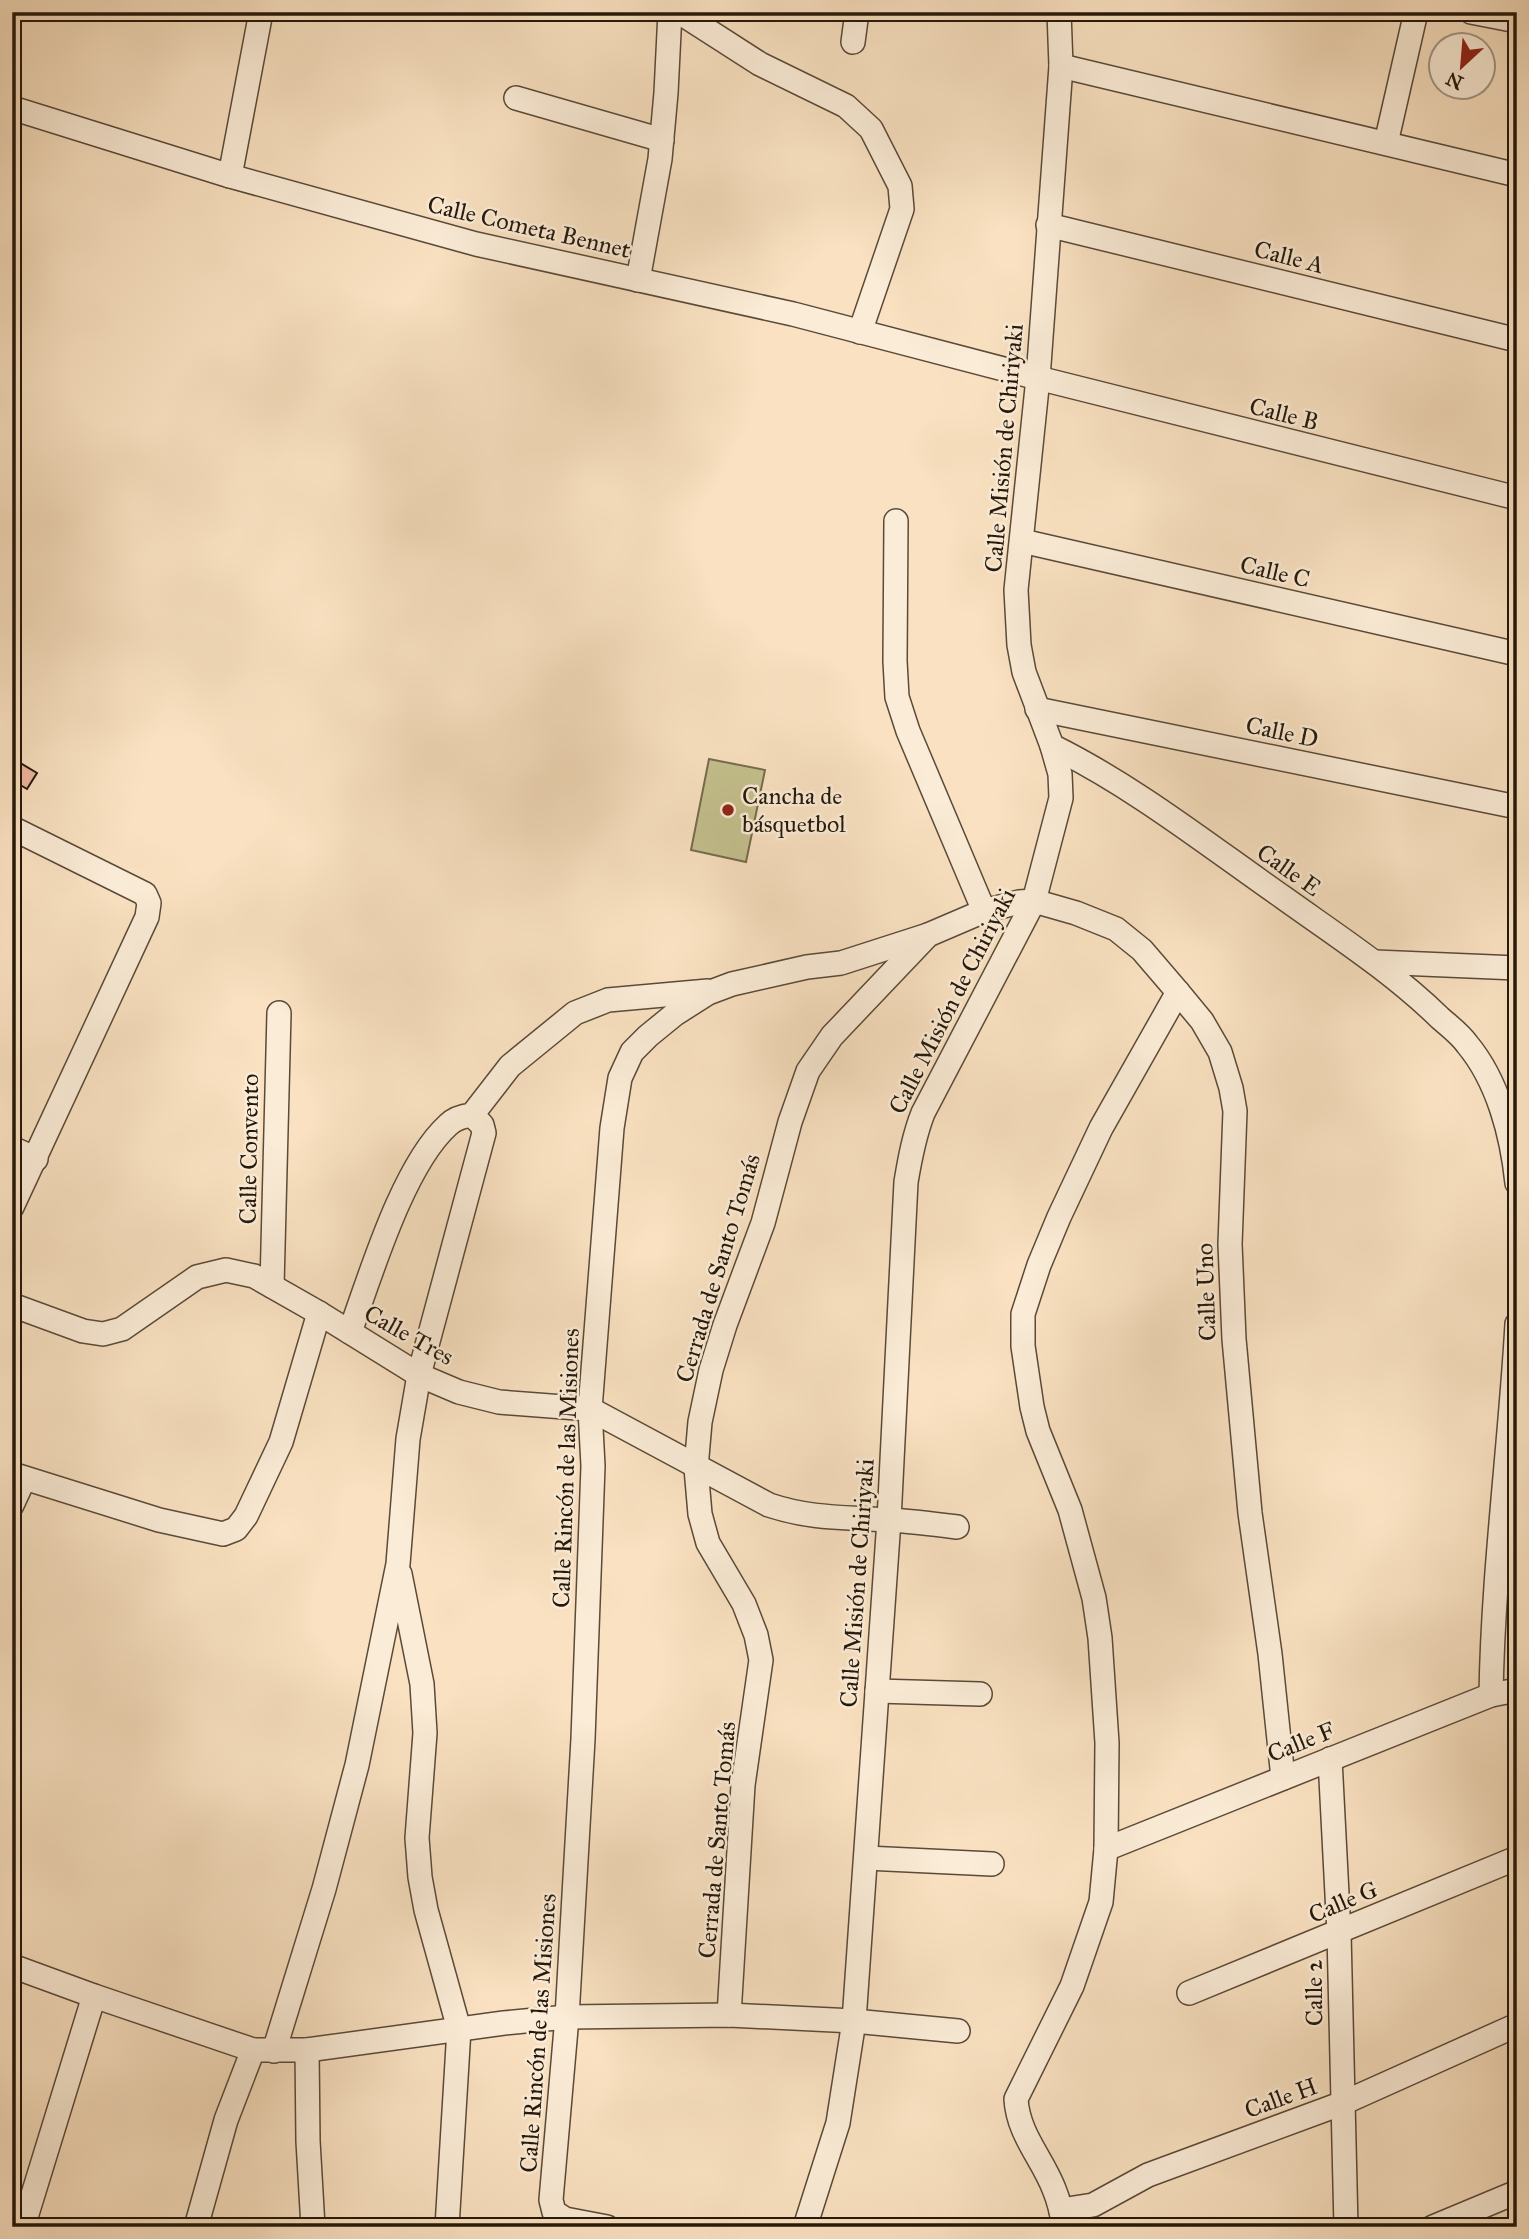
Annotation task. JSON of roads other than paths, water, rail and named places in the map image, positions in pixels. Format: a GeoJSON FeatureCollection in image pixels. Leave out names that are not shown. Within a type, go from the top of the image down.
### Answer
{"type":"FeatureCollection","features":[{"type":"Feature","properties":{"kind":"street"},"geometry":{"type":"LineString","coordinates":[[638,280],[660,159],[670,12]]}},
{"type":"Feature","properties":{"kind":"street"},"geometry":{"type":"LineString","coordinates":[[679,12],[761,64],[846,106],[871,129],[900,186],[902,209],[860,332]]}},
{"type":"Feature","properties":{"kind":"street"},"geometry":{"type":"LineString","coordinates":[[853,42],[858,12]]}},
{"type":"Feature","properties":{"kind":"street","name":"Calle Misión de Chiriyaki"},"geometry":{"type":"LineString","coordinates":[[805,2227],[838,2123],[854,2021],[889,1520],[906,1182],[914,1135],[1034,901],[1061,798],[1060,774],[1052,746],[1024,672],[1019,645],[1016,590],[1038,379],[1061,66],[1059,12]]}},
{"type":"Feature","properties":{"kind":"street"},"geometry":{"type":"LineString","coordinates":[[1386,143],[1416,12]]}},
{"type":"Feature","properties":{"kind":"street"},"geometry":{"type":"LineString","coordinates":[[1471,12],[1517,21]]}},
{"type":"Feature","properties":{"kind":"street"},"geometry":{"type":"LineString","coordinates":[[230,176],[259,13]]}},
{"type":"Feature","properties":{"kind":"street"},"geometry":{"type":"LineString","coordinates":[[1061,66],[1517,175]]}},
{"type":"Feature","properties":{"kind":"street"},"geometry":{"type":"LineString","coordinates":[[516,98],[662,140]]}},
{"type":"Feature","properties":{"kind":"street","name":"Calle Cometa Bennet"},"geometry":{"type":"LineString","coordinates":[[12,108],[230,176],[476,244],[793,314],[1038,379]]}},
{"type":"Feature","properties":{"kind":"street","name":"Calle A"},"geometry":{"type":"LineString","coordinates":[[1048,225],[1517,340]]}},
{"type":"Feature","properties":{"kind":"street","name":"Calle B"},"geometry":{"type":"LineString","coordinates":[[1038,379],[1517,498]]}},
{"type":"Feature","properties":{"kind":"street"},"geometry":{"type":"LineString","coordinates":[[896,521],[897,697],[908,731],[984,911]]}},
{"type":"Feature","properties":{"kind":"street","name":"Calle C"},"geometry":{"type":"LineString","coordinates":[[1022,541],[1517,654]]}},
{"type":"Feature","properties":{"kind":"street","name":"Calle D"},"geometry":{"type":"LineString","coordinates":[[1037,709],[1517,807]]}},
{"type":"Feature","properties":{"kind":"street","name":"Calle E"},"geometry":{"type":"LineString","coordinates":[[1052,746],[1118,782],[1375,962],[1426,1004],[1467,1044],[1486,1074],[1501,1107],[1517,1183]]}},
{"type":"Feature","properties":{"kind":"street"},"geometry":{"type":"LineString","coordinates":[[12,828],[145,894],[149,903],[147,917],[12,1207]]}},
{"type":"Feature","properties":{"kind":"street","name":"Cerrada de Santo Tomás"},"geometry":{"type":"LineString","coordinates":[[729,2015],[743,1785],[761,1660],[756,1635],[744,1604],[708,1543],[700,1514],[696,1468],[700,1422],[710,1370],[763,1223],[790,1122],[808,1071],[832,1036],[928,935],[984,911],[1034,901]]}},
{"type":"Feature","properties":{"kind":"street","name":"Calle Uno"},"geometry":{"type":"LineString","coordinates":[[1034,901],[1076,913],[1116,929],[1142,950],[1202,1021],[1220,1052],[1231,1088],[1235,1111],[1230,1244],[1234,1339],[1250,1513],[1270,1654],[1283,1778]]}},
{"type":"Feature","properties":{"kind":"street","name":"Calle Rincón de las Misiones"},"geometry":{"type":"LineString","coordinates":[[607,2227],[565,2219],[554,2212],[551,2200],[567,2017],[589,1595],[593,1466],[590,1409],[612,1128],[620,1079],[632,1052],[648,1036],[675,1014],[715,990],[807,967],[841,963],[928,935]]}},
{"type":"Feature","properties":{"kind":"street"},"geometry":{"type":"LineString","coordinates":[[1375,962],[1517,968]]}},
{"type":"Feature","properties":{"kind":"street"},"geometry":{"type":"LineString","coordinates":[[350,1332],[414,1172],[449,1124],[459,1117],[472,1115],[510,1066],[575,1013],[608,1000],[715,990]]}},
{"type":"Feature","properties":{"kind":"street"},"geometry":{"type":"LineString","coordinates":[[1063,2218],[1054,2188],[1024,2132],[1017,2114],[1016,2098],[1072,1986],[1101,1902],[1106,1849],[1107,1743],[1100,1638],[1094,1598],[1070,1510],[1038,1431],[1028,1384],[1021,1327],[1035,1276],[1071,1191],[1107,1117],[1178,992]]}},
{"type":"Feature","properties":{"kind":"street","name":"Calle Convento"},"geometry":{"type":"LineString","coordinates":[[272,1286],[279,1013]]}},
{"type":"Feature","properties":{"kind":"street"},"geometry":{"type":"LineString","coordinates":[[196,2227],[226,2120],[264,2050],[324,1889],[357,1765],[398,1564],[408,1439],[419,1375],[484,1133],[482,1125],[472,1115]]}},
{"type":"Feature","properties":{"kind":"street"},"geometry":{"type":"LineString","coordinates":[[12,1148],[36,1159]]}},
{"type":"Feature","properties":{"kind":"street","name":"Calle Tres"},"geometry":{"type":"LineString","coordinates":[[12,1305],[83,1331],[103,1334],[122,1329],[197,1277],[226,1270],[254,1276],[419,1375],[459,1392],[499,1402],[590,1409],[769,1505],[824,1518],[889,1520],[957,1527]]}},
{"type":"Feature","properties":{"kind":"street"},"geometry":{"type":"LineString","coordinates":[[12,1505],[18,1477],[159,1520],[223,1534],[236,1529],[246,1516],[281,1442],[319,1313]]}},
{"type":"Feature","properties":{"kind":"street"},"geometry":{"type":"LineString","coordinates":[[1491,1695],[1492,1629],[1517,1324]]}},
{"type":"Feature","properties":{"kind":"street"},"geometry":{"type":"LineString","coordinates":[[398,1564],[422,1684],[425,1733],[417,1838],[420,1877],[426,1910],[459,2029],[447,2227]]}},
{"type":"Feature","properties":{"kind":"street","name":"Calle F"},"geometry":{"type":"LineString","coordinates":[[1106,1849],[1491,1695],[1517,1690]]}},
{"type":"Feature","properties":{"kind":"street"},"geometry":{"type":"LineString","coordinates":[[877,1691],[980,1694]]}},
{"type":"Feature","properties":{"kind":"street","name":"Calle 2"},"geometry":{"type":"LineString","coordinates":[[1330,1759],[1339,1933],[1346,2227]]}},
{"type":"Feature","properties":{"kind":"street"},"geometry":{"type":"LineString","coordinates":[[866,1858],[992,1864]]}},
{"type":"Feature","properties":{"kind":"street","name":"Calle G"},"geometry":{"type":"LineString","coordinates":[[1189,1993],[1517,1858]]}},
{"type":"Feature","properties":{"kind":"street"},"geometry":{"type":"LineString","coordinates":[[12,1966],[94,1996],[264,2050],[307,2050],[504,2022],[567,2017],[729,2015],[854,2021],[958,2031]]}},
{"type":"Feature","properties":{"kind":"street"},"geometry":{"type":"LineString","coordinates":[[21,2214],[94,1996]]}},
{"type":"Feature","properties":{"kind":"street","name":"Calle H"},"geometry":{"type":"LineString","coordinates":[[1063,2218],[1148,2175],[1343,2104],[1517,2025]]}},
{"type":"Feature","properties":{"kind":"street"},"geometry":{"type":"LineString","coordinates":[[307,2050],[313,2227]]}},
{"type":"Feature","properties":{"kind":"street"},"geometry":{"type":"LineString","coordinates":[[1433,2227],[1517,2192]]}},
{"type":"Feature","properties":{"kind":"place","name":"Cancha de básquetbol"},"geometry":{"type":"Point","coordinates":[728,810]}}]}
